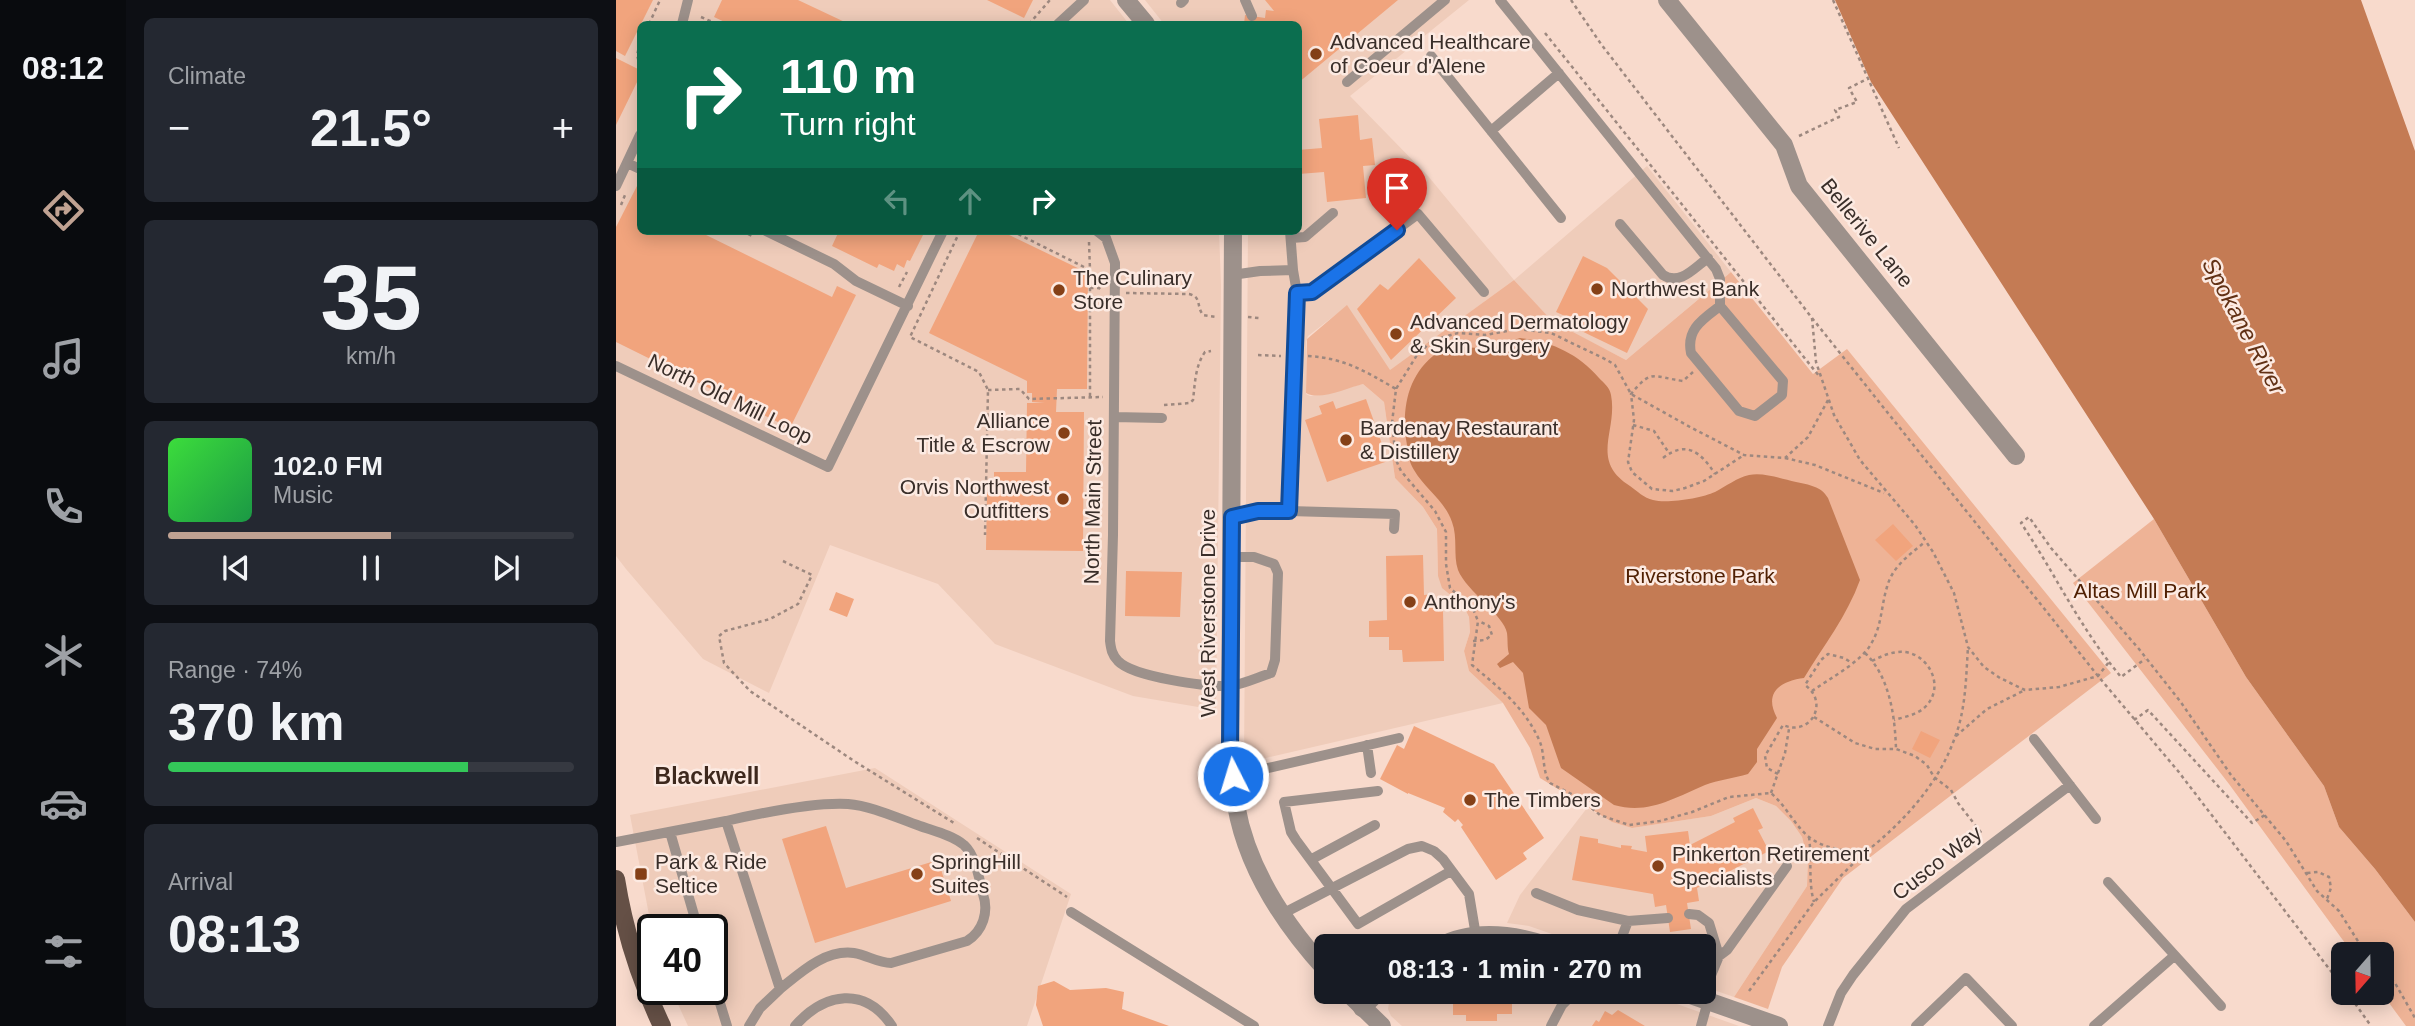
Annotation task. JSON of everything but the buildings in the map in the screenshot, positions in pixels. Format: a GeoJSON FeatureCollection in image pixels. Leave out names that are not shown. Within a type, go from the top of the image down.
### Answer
{"type":"FeatureCollection","features":[{"type":"Feature","properties":{"kind":"main road"},"geometry":{"type":"LineString","coordinates":[[617,888],[631,945],[662,1026]]}},
{"type":"Feature","properties":{"kind":"street"},"geometry":{"type":"LineString","coordinates":[[1126,0],[1144,21]]}},
{"type":"Feature","properties":{"kind":"street","name":"Bellerive Lane"},"geometry":{"type":"LineString","coordinates":[[1667,0],[1784,145],[1800,186],[2016,456]]}},
{"type":"Feature","properties":{"kind":"street","name":"West Riverstone Drive"},"geometry":{"type":"LineString","coordinates":[[1233,235],[1230,751],[1236,806],[1252,858],[1272,899],[1314,957]]}},
{"type":"Feature","properties":{"kind":"street"},"geometry":{"type":"LineString","coordinates":[[1716,1000],[1779,1026]]}},
{"type":"Feature","properties":{"kind":"street"},"geometry":{"type":"LineString","coordinates":[[1358,1004],[1382,1026]]}},
{"type":"Feature","properties":{"kind":"street"},"geometry":{"type":"LineString","coordinates":[[1362,1008],[1366,1004]]}},
{"type":"Feature","properties":{"kind":"lane"},"geometry":{"type":"LineString","coordinates":[[683,21],[688,0]]}},
{"type":"Feature","properties":{"kind":"lane"},"geometry":{"type":"LineString","coordinates":[[1061,21],[1084,0]]}},
{"type":"Feature","properties":{"kind":"lane"},"geometry":{"type":"LineString","coordinates":[[1244,0],[1252,16]]}},
{"type":"Feature","properties":{"kind":"lane"},"geometry":{"type":"LineString","coordinates":[[1347,82],[1446,0]]}},
{"type":"Feature","properties":{"kind":"lane"},"geometry":{"type":"LineString","coordinates":[[1500,0],[1716,269],[1720,279],[1720,306],[1783,381],[1782,395],[1755,416],[1739,411],[1691,353],[1689,343],[1693,328],[1720,306]]}},
{"type":"Feature","properties":{"kind":"lane"},"geometry":{"type":"LineString","coordinates":[[1431,56],[1561,218]]}},
{"type":"Feature","properties":{"kind":"lane"},"geometry":{"type":"LineString","coordinates":[[1491,131],[1559,73]]}},
{"type":"Feature","properties":{"kind":"lane"},"geometry":{"type":"LineString","coordinates":[[616,186],[637,141]]}},
{"type":"Feature","properties":{"kind":"lane"},"geometry":{"type":"LineString","coordinates":[[627,163],[637,168]]}},
{"type":"Feature","properties":{"kind":"lane"},"geometry":{"type":"LineString","coordinates":[[1295,235],[1305,237],[1333,213]]}},
{"type":"Feature","properties":{"kind":"lane"},"geometry":{"type":"LineString","coordinates":[[1297,293],[1312,292],[1418,214],[1484,292]]}},
{"type":"Feature","properties":{"kind":"lane"},"geometry":{"type":"LineString","coordinates":[[1620,224],[1670,280],[1679,279],[1708,258]]}},
{"type":"Feature","properties":{"kind":"lane"},"geometry":{"type":"LineString","coordinates":[[774,235],[834,264],[856,281],[908,306],[941,235]]}},
{"type":"Feature","properties":{"kind":"lane","name":"North Main Street"},"geometry":{"type":"LineString","coordinates":[[1096,235],[1106,238],[1115,263],[1112,653],[1127,668],[1139,672],[1172,680],[1230,686]]}},
{"type":"Feature","properties":{"kind":"lane"},"geometry":{"type":"LineString","coordinates":[[1289,511],[1297,293],[1290,235]]}},
{"type":"Feature","properties":{"kind":"lane"},"geometry":{"type":"LineString","coordinates":[[1233,275],[1293,270]]}},
{"type":"Feature","properties":{"kind":"lane","name":"North Old Mill Loop"},"geometry":{"type":"LineString","coordinates":[[616,366],[828,467],[908,306]]}},
{"type":"Feature","properties":{"kind":"lane"},"geometry":{"type":"LineString","coordinates":[[1114,417],[1162,418]]}},
{"type":"Feature","properties":{"kind":"lane"},"geometry":{"type":"LineString","coordinates":[[1232,517],[1258,511],[1395,514],[1394,529]]}},
{"type":"Feature","properties":{"kind":"lane"},"geometry":{"type":"LineString","coordinates":[[1230,686],[1271,673],[1275,660],[1278,573],[1274,564],[1254,557],[1232,557]]}},
{"type":"Feature","properties":{"kind":"lane"},"geometry":{"type":"LineString","coordinates":[[1233,776],[1399,738]]}},
{"type":"Feature","properties":{"kind":"lane"},"geometry":{"type":"LineString","coordinates":[[2035,739],[2096,819]]}},
{"type":"Feature","properties":{"kind":"lane"},"geometry":{"type":"LineString","coordinates":[[1367,745],[1371,773]]}},
{"type":"Feature","properties":{"kind":"lane","name":"Cusco Way"},"geometry":{"type":"LineString","coordinates":[[1828,1026],[1841,993],[1853,975],[1906,909],[2070,785]]}},
{"type":"Feature","properties":{"kind":"lane"},"geometry":{"type":"LineString","coordinates":[[1378,791],[1284,802],[1291,831],[1358,924],[1451,871]]}},
{"type":"Feature","properties":{"kind":"lane"},"geometry":{"type":"LineString","coordinates":[[616,842],[829,804],[850,804],[950,837],[963,845],[971,855],[986,908],[983,923],[976,935],[967,941],[891,963],[882,963],[850,952],[813,964],[760,1008],[749,1026]]}},
{"type":"Feature","properties":{"kind":"lane"},"geometry":{"type":"LineString","coordinates":[[726,821],[780,989]]}},
{"type":"Feature","properties":{"kind":"lane"},"geometry":{"type":"LineString","coordinates":[[1312,859],[1375,825]]}},
{"type":"Feature","properties":{"kind":"lane"},"geometry":{"type":"LineString","coordinates":[[670,832],[694,914]]}},
{"type":"Feature","properties":{"kind":"lane"},"geometry":{"type":"LineString","coordinates":[[1282,914],[1408,849],[1422,846],[1434,851],[1469,894],[1476,934]]}},
{"type":"Feature","properties":{"kind":"lane"},"geometry":{"type":"LineString","coordinates":[[1716,965],[1719,956],[1727,950],[1787,866]]}},
{"type":"Feature","properties":{"kind":"lane"},"geometry":{"type":"LineString","coordinates":[[2108,882],[2221,1006]]}},
{"type":"Feature","properties":{"kind":"lane"},"geometry":{"type":"LineString","coordinates":[[1536,892],[1578,910],[1628,921],[1668,918]]}},
{"type":"Feature","properties":{"kind":"lane"},"geometry":{"type":"LineString","coordinates":[[1071,912],[1255,1026]]}},
{"type":"Feature","properties":{"kind":"lane"},"geometry":{"type":"LineString","coordinates":[[1689,915],[1698,915],[1709,923],[1719,956]]}},
{"type":"Feature","properties":{"kind":"lane"},"geometry":{"type":"LineString","coordinates":[[1623,934],[1628,921]]}},
{"type":"Feature","properties":{"kind":"lane"},"geometry":{"type":"LineString","coordinates":[[2094,1026],[2174,956]]}},
{"type":"Feature","properties":{"kind":"lane"},"geometry":{"type":"LineString","coordinates":[[1916,1026],[1966,978],[2012,1026]]}},
{"type":"Feature","properties":{"kind":"lane"},"geometry":{"type":"LineString","coordinates":[[795,1026],[829,1000],[847,998],[863,1001],[883,1012],[892,1026]]}},
{"type":"Feature","properties":{"kind":"lane"},"geometry":{"type":"LineString","coordinates":[[1551,1026],[1563,1004]]}},
{"type":"Feature","properties":{"kind":"lane"},"geometry":{"type":"LineString","coordinates":[[1701,1026],[1704,1004]]}},
{"type":"Feature","properties":{"kind":"lane"},"geometry":{"type":"LineString","coordinates":[[721,1005],[727,1026]]}},
{"type":"Feature","properties":{"kind":"path"},"geometry":{"type":"LineString","coordinates":[[650,21],[660,0]]}},
{"type":"Feature","properties":{"kind":"path"},"geometry":{"type":"LineString","coordinates":[[1032,21],[1050,0]]}},
{"type":"Feature","properties":{"kind":"path"},"geometry":{"type":"LineString","coordinates":[[1571,0],[1637,91],[1812,318],[2098,676],[2178,771],[2331,971]]}},
{"type":"Feature","properties":{"kind":"path"},"geometry":{"type":"LineString","coordinates":[[1833,0],[1899,148]]}},
{"type":"Feature","properties":{"kind":"path"},"geometry":{"type":"LineString","coordinates":[[701,17],[710,21]]}},
{"type":"Feature","properties":{"kind":"path"},"geometry":{"type":"LineString","coordinates":[[1545,33],[1821,379]]}},
{"type":"Feature","properties":{"kind":"path"},"geometry":{"type":"LineString","coordinates":[[1784,145],[1839,117],[1835,110],[1857,102],[1849,88],[1867,79]]}},
{"type":"Feature","properties":{"kind":"path"},"geometry":{"type":"LineString","coordinates":[[958,235],[910,337],[979,372],[988,390],[985,536]]}},
{"type":"Feature","properties":{"kind":"path"},"geometry":{"type":"LineString","coordinates":[[1020,235],[1090,270]]}},
{"type":"Feature","properties":{"kind":"path"},"geometry":{"type":"LineString","coordinates":[[1090,398],[1090,270],[1093,235]]}},
{"type":"Feature","properties":{"kind":"path"},"geometry":{"type":"LineString","coordinates":[[889,284],[899,289],[910,266]]}},
{"type":"Feature","properties":{"kind":"path"},"geometry":{"type":"LineString","coordinates":[[1090,288],[1099,288],[1105,293],[1195,295],[1203,315],[1259,317]]}},
{"type":"Feature","properties":{"kind":"path"},"geometry":{"type":"LineString","coordinates":[[1749,991],[1814,902],[1899,823],[1918,802],[1934,778],[1955,737],[1961,718],[1968,647],[1954,593],[1945,572],[1916,525],[1887,494],[1847,440],[1828,400],[1813,347],[1812,318]]}},
{"type":"Feature","properties":{"kind":"path"},"geometry":{"type":"LineString","coordinates":[[1744,455],[1715,474],[1685,488],[1673,491],[1652,489],[1632,472],[1628,462],[1633,425],[1631,394],[1615,365],[1568,340],[1533,330],[1518,329],[1485,335],[1458,333],[1433,341],[1417,355],[1395,388],[1392,423],[1395,460],[1446,532],[1450,588],[1473,609],[1478,621],[1473,641],[1472,665],[1516,702],[1541,745],[1545,776],[1550,783],[1611,820],[1629,825],[1660,821],[1730,797],[1771,793],[1785,805],[1809,837],[1833,848],[1863,854]]}},
{"type":"Feature","properties":{"kind":"path"},"geometry":{"type":"LineString","coordinates":[[1258,355],[1332,357],[1395,388]]}},
{"type":"Feature","properties":{"kind":"path"},"geometry":{"type":"LineString","coordinates":[[1631,394],[1643,379],[1650,375],[1683,380],[1701,365]]}},
{"type":"Feature","properties":{"kind":"path"},"geometry":{"type":"LineString","coordinates":[[1631,394],[1744,455],[1785,458],[1815,464],[1887,494]]}},
{"type":"Feature","properties":{"kind":"path"},"geometry":{"type":"LineString","coordinates":[[1785,458],[1808,437],[1828,400]]}},
{"type":"Feature","properties":{"kind":"path"},"geometry":{"type":"LineString","coordinates":[[1633,425],[1654,431],[1669,453]]}},
{"type":"Feature","properties":{"kind":"path"},"geometry":{"type":"LineString","coordinates":[[1662,458],[1679,449],[1694,451],[1701,455],[1715,474]]}},
{"type":"Feature","properties":{"kind":"path"},"geometry":{"type":"LineString","coordinates":[[2146,659],[2121,677],[2090,638],[2045,558],[2021,523],[2029,517],[2073,575],[2146,659],[2231,775],[2265,815],[2317,891],[2347,922],[2359,942]]}},
{"type":"Feature","properties":{"kind":"path"},"geometry":{"type":"LineString","coordinates":[[1812,691],[1865,653],[1879,627],[1886,587],[1906,557],[1926,541]]}},
{"type":"Feature","properties":{"kind":"path"},"geometry":{"type":"LineString","coordinates":[[783,561],[812,575],[798,604],[770,619],[725,631],[719,636],[724,663],[750,691],[962,829]]}},
{"type":"Feature","properties":{"kind":"path"},"geometry":{"type":"LineString","coordinates":[[1473,641],[1485,640],[1492,635],[1489,626],[1478,621]]}},
{"type":"Feature","properties":{"kind":"path"},"geometry":{"type":"LineString","coordinates":[[1968,647],[1984,667],[2025,690]]}},
{"type":"Feature","properties":{"kind":"path"},"geometry":{"type":"LineString","coordinates":[[1872,662],[1887,654],[1907,652],[1923,660],[1934,678],[1930,701],[1914,714],[1894,720]]}},
{"type":"Feature","properties":{"kind":"path"},"geometry":{"type":"LineString","coordinates":[[1865,653],[1885,686],[1894,720],[1896,750]]}},
{"type":"Feature","properties":{"kind":"path"},"geometry":{"type":"LineString","coordinates":[[1778,775],[1767,768],[1765,756],[1783,725],[1789,728],[1802,727],[1814,717],[1817,701],[1805,685],[1824,657],[1833,654],[1852,663]]}},
{"type":"Feature","properties":{"kind":"path"},"geometry":{"type":"LineString","coordinates":[[1955,737],[1987,709],[2025,690],[2059,687],[2098,676],[2109,662]]}},
{"type":"Feature","properties":{"kind":"path"},"geometry":{"type":"LineString","coordinates":[[2134,720],[2148,710],[2252,823],[2265,815]]}},
{"type":"Feature","properties":{"kind":"path"},"geometry":{"type":"LineString","coordinates":[[1814,717],[1855,743],[1875,749],[1896,750],[1915,756],[1927,765],[1934,778],[1951,790],[1984,837],[1987,847]]}},
{"type":"Feature","properties":{"kind":"path"},"geometry":{"type":"LineString","coordinates":[[1771,793],[1785,753],[1789,728]]}},
{"type":"Feature","properties":{"kind":"path"},"geometry":{"type":"LineString","coordinates":[[974,836],[1067,897]]}},
{"type":"Feature","properties":{"kind":"path"},"geometry":{"type":"LineString","coordinates":[[1809,837],[1810,890],[1814,902]]}},
{"type":"Feature","properties":{"kind":"path"},"geometry":{"type":"LineString","coordinates":[[2306,873],[2318,872],[2329,877],[2331,888],[2327,899]]}},
{"type":"Feature","properties":{"kind":"path"},"geometry":{"type":"LineString","coordinates":[[2394,982],[2415,1018]]}},
{"type":"Feature","properties":{"kind":"path"},"geometry":{"type":"LineString","coordinates":[[2356,1005],[2371,1026]]}},
{"type":"Feature","properties":{"kind":"shaded area"},"geometry":{"type":"Polygon","coordinates":[[[616,0],[1110,0],[1127,21],[637,21],[637,235],[1219,235],[1221,285],[1216,710],[1133,696],[995,644],[938,584],[830,545],[769,693],[703,659],[616,556],[616,0]]]}},
{"type":"Feature","properties":{"kind":"shaded area"},"geometry":{"type":"Polygon","coordinates":[[[1145,0],[1469,0],[1350,96],[1428,176],[1514,280],[1389,371],[1347,306],[1308,336],[1306,394],[1320,395],[1363,384],[1384,402],[1395,478],[1423,507],[1437,529],[1438,576],[1463,605],[1469,617],[1470,632],[1464,651],[1469,671],[1503,703],[1244,763],[1248,235],[1302,235],[1302,21],[1162,21],[1145,0]]]}},
{"type":"Feature","properties":{"kind":"shaded area"},"geometry":{"type":"Polygon","coordinates":[[[1647,166],[1731,272],[1626,360],[1552,322],[1514,280],[1647,166]]]}},
{"type":"Feature","properties":{"kind":"shaded area"},"geometry":{"type":"Polygon","coordinates":[[[875,768],[1071,894],[1027,1026],[688,1026],[678,1005],[728,1005],[728,914],[649,914],[630,815],[875,768]]]}},
{"type":"Feature","properties":{"kind":"shaded area"},"geometry":{"type":"Polygon","coordinates":[[[1756,798],[1776,806],[1802,837],[1808,860],[1807,886],[1734,997],[1716,991],[1716,934],[1552,934],[1529,926],[1507,923],[1520,895],[1587,808],[1612,822],[1632,828],[1711,816],[1756,798]]]}},
{"type":"Feature","properties":{"kind":"shaded area"},"geometry":{"type":"Polygon","coordinates":[[[1389,1004],[1677,1004],[1739,1026],[1402,1026],[1391,1016],[1389,1004]]]}},
{"type":"Feature","properties":{"kind":"green space","name":"Riverstone Park"},"geometry":{"type":"Polygon","coordinates":[[[1731,272],[1813,374],[1847,349],[2111,673],[1843,878],[1782,967],[1768,1009],[1734,997],[1807,886],[1808,860],[1802,837],[1791,821],[1776,806],[1756,798],[1711,816],[1632,828],[1612,822],[1540,778],[1530,748],[1503,703],[1469,671],[1464,651],[1470,632],[1469,617],[1463,605],[1442,588],[1438,576],[1437,529],[1423,507],[1395,478],[1384,402],[1363,384],[1326,395],[1306,393],[1307,339],[1347,305],[1390,370],[1514,280],[1552,321],[1626,360],[1731,272]]]}},
{"type":"Feature","properties":{"kind":"green space","name":"Altas Mill Park"},"geometry":{"type":"Polygon","coordinates":[[[2154,519],[2246,677],[2324,786],[2339,827],[2415,922],[2415,1026],[2406,1026],[2391,1005],[2394,1005],[2394,942],[2344,942],[2229,784],[2073,583],[2154,519]]]}},
{"type":"Feature","properties":{"kind":"water","name":"Spokane River"},"geometry":{"type":"Polygon","coordinates":[[[1835,0],[2361,0],[2415,151],[2415,922],[2339,827],[2324,786],[2246,677],[2154,519],[1871,82],[1835,0]]]}},
{"type":"Feature","properties":{"kind":"water"},"geometry":{"type":"Polygon","coordinates":[[[1520,338],[1543,342],[1573,355],[1591,369],[1606,386],[1610,392],[1612,408],[1608,444],[1611,466],[1618,476],[1647,498],[1667,501],[1693,498],[1715,492],[1740,478],[1761,474],[1810,485],[1818,488],[1828,498],[1860,580],[1842,618],[1804,678],[1782,685],[1773,695],[1773,709],[1777,718],[1757,749],[1757,762],[1748,774],[1710,783],[1661,804],[1638,808],[1614,805],[1561,768],[1546,725],[1529,708],[1523,673],[1513,662],[1500,668],[1497,664],[1509,654],[1507,633],[1499,619],[1469,587],[1458,570],[1454,528],[1449,515],[1410,463],[1405,415],[1413,381],[1427,361],[1437,353],[1456,347],[1489,347],[1520,338]]]}},
{"type":"Feature","properties":{"kind":"place","name":"Advanced Healthcare of Coeur d'Alene"},"geometry":{"type":"Point","coordinates":[1316,54]}},
{"type":"Feature","properties":{"kind":"place","name":"Northwest Bank"},"geometry":{"type":"Point","coordinates":[1597,289]}},
{"type":"Feature","properties":{"kind":"place","name":"The Culinary Store"},"geometry":{"type":"Point","coordinates":[1059,290]}},
{"type":"Feature","properties":{"kind":"place","name":"Advanced Dermatology & Skin Surgery"},"geometry":{"type":"Point","coordinates":[1396,334]}},
{"type":"Feature","properties":{"kind":"place","name":"Alliance Title & Escrow"},"geometry":{"type":"Point","coordinates":[1064,433]}},
{"type":"Feature","properties":{"kind":"place","name":"Bardenay Restaurant & Distillery"},"geometry":{"type":"Point","coordinates":[1346,440]}},
{"type":"Feature","properties":{"kind":"place","name":"Orvis Northwest Outfitters"},"geometry":{"type":"Point","coordinates":[1063,499]}},
{"type":"Feature","properties":{"kind":"place","name":"Anthony's"},"geometry":{"type":"Point","coordinates":[1410,602]}},
{"type":"Feature","properties":{"kind":"place","name":"The Timbers"},"geometry":{"type":"Point","coordinates":[1470,800]}},
{"type":"Feature","properties":{"kind":"place","name":"Pinkerton Retirement Specialists"},"geometry":{"type":"Point","coordinates":[1658,866]}},
{"type":"Feature","properties":{"kind":"place","name":"Park & Ride Seltice"},"geometry":{"type":"Point","coordinates":[641,874]}},
{"type":"Feature","properties":{"kind":"place","name":"SpringHill Suites"},"geometry":{"type":"Point","coordinates":[917,874]}},
{"type":"Feature","properties":{"kind":"district","name":"Blackwell"},"geometry":{"type":"Point","coordinates":[707,776]}},
{"type":"Feature","properties":{"kind":"route"},"geometry":{"type":"LineString","coordinates":[[1233,776],[1230,751],[1232,517],[1258,511],[1289,511],[1297,293],[1312,292],[1397,230]]}}]}
